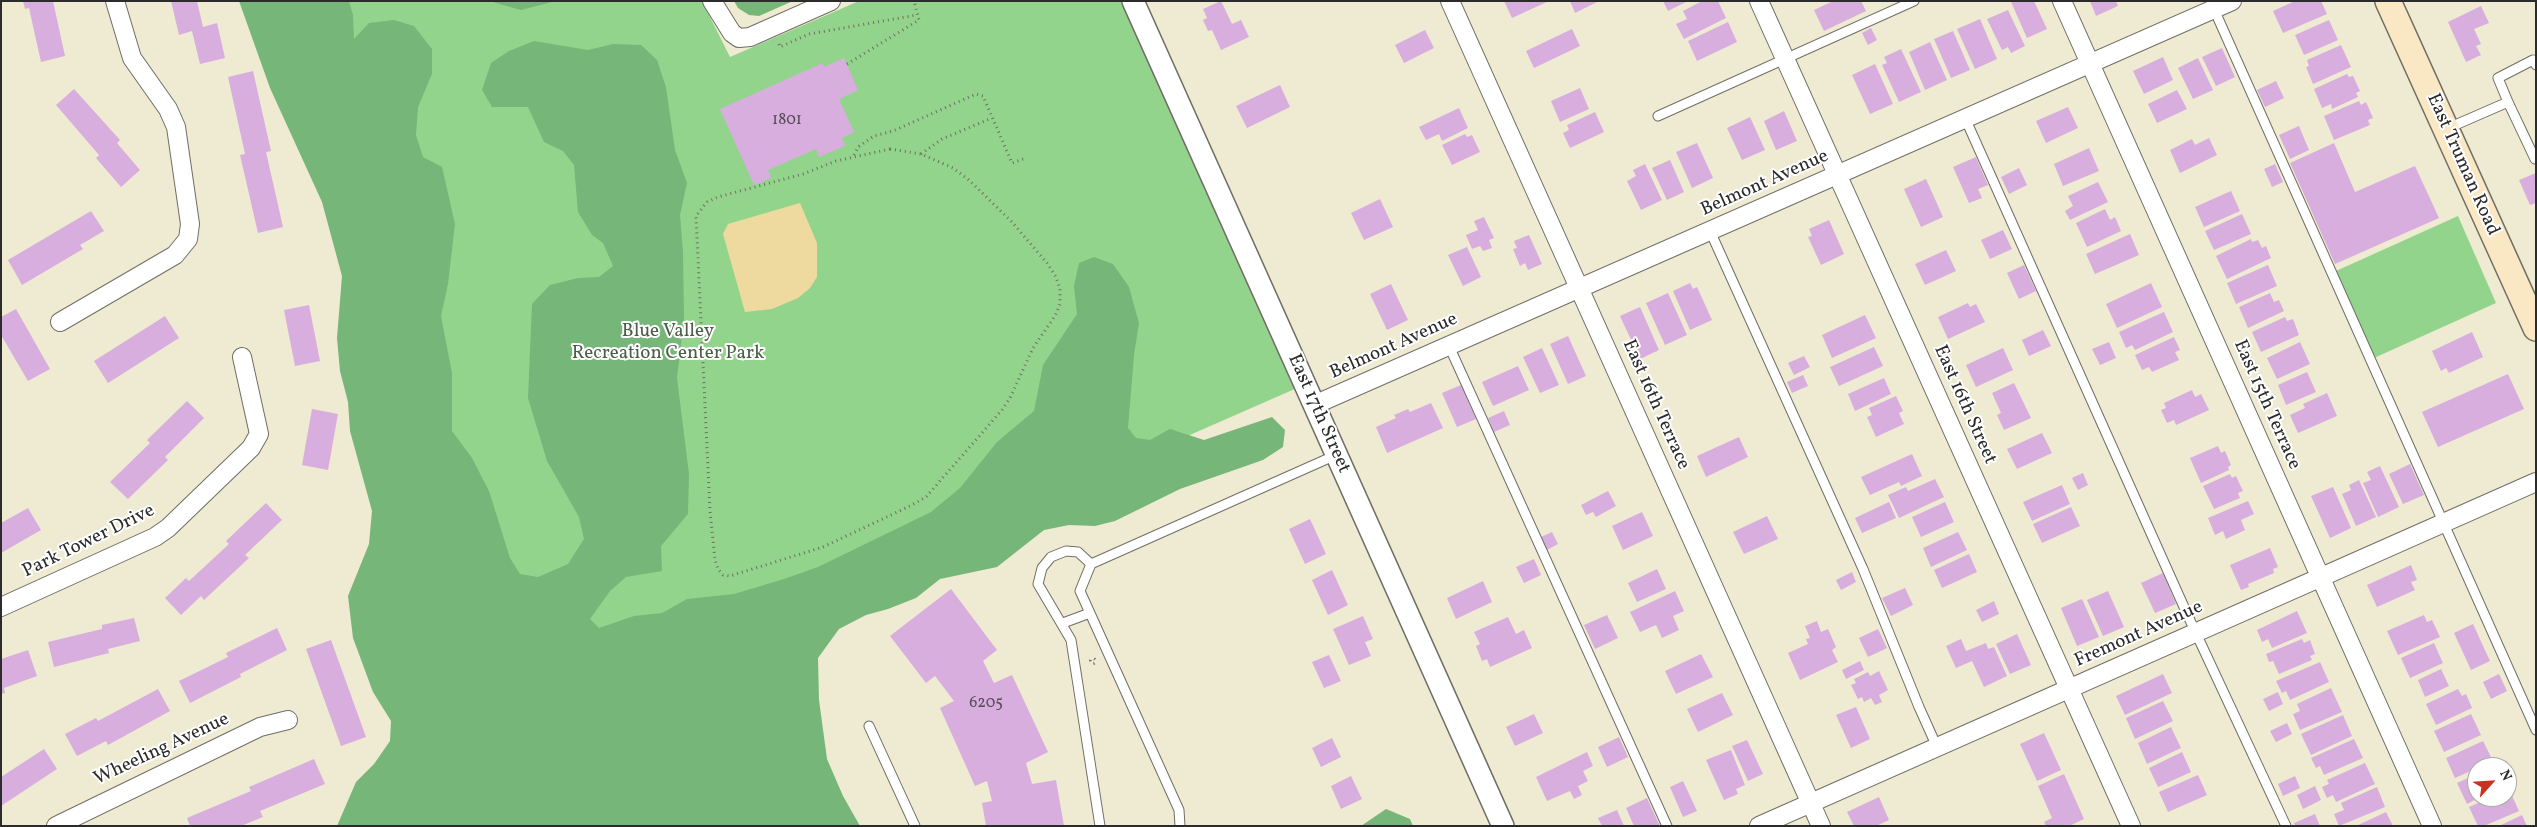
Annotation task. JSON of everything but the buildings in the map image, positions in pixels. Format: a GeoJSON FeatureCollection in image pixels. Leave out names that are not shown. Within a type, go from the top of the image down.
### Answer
{"type":"FeatureCollection","features":[{"type":"Feature","properties":{"kind":"main road","name":"East Truman Road"},"geometry":{"type":"LineString","coordinates":[[2388,1],[2536,328]]}},
{"type":"Feature","properties":{"kind":"street"},"geometry":{"type":"LineString","coordinates":[[60,322],[175,255],[188,239],[190,224],[176,127],[168,109],[132,58],[115,1]]}},
{"type":"Feature","properties":{"kind":"street"},"geometry":{"type":"LineString","coordinates":[[712,1],[732,33],[739,38],[750,37],[831,1]]}},
{"type":"Feature","properties":{"kind":"street","name":"East 17th Street"},"geometry":{"type":"LineString","coordinates":[[1133,1],[1503,826]]}},
{"type":"Feature","properties":{"kind":"street","name":"East 16th Terrace"},"geometry":{"type":"LineString","coordinates":[[1450,1],[1821,826]]}},
{"type":"Feature","properties":{"kind":"street","name":"East 16th Street"},"geometry":{"type":"LineString","coordinates":[[1759,1],[2130,826]]}},
{"type":"Feature","properties":{"kind":"street","name":"East 15th Terrace"},"geometry":{"type":"LineString","coordinates":[[2062,1],[2319,578],[2432,826]]}},
{"type":"Feature","properties":{"kind":"street","name":"Belmont Avenue"},"geometry":{"type":"LineString","coordinates":[[1314,405],[2090,63],[2212,5],[2232,1]]}},
{"type":"Feature","properties":{"kind":"street","name":"Park Tower Drive"},"geometry":{"type":"LineString","coordinates":[[1,607],[156,537],[168,528],[251,448],[259,434],[242,358]]}},
{"type":"Feature","properties":{"kind":"street","name":"Fremont Avenue"},"geometry":{"type":"LineString","coordinates":[[1759,826],[2536,482]]}},
{"type":"Feature","properties":{"kind":"street","name":"Wheeling Avenue"},"geometry":{"type":"LineString","coordinates":[[56,826],[260,727],[288,720]]}},
{"type":"Feature","properties":{"kind":"lane"},"geometry":{"type":"LineString","coordinates":[[1658,116],[1914,1]]}},
{"type":"Feature","properties":{"kind":"lane"},"geometry":{"type":"LineString","coordinates":[[2212,5],[2536,730]]}},
{"type":"Feature","properties":{"kind":"lane"},"geometry":{"type":"LineString","coordinates":[[2534,159],[2498,78],[2533,60],[2536,65]]}},
{"type":"Feature","properties":{"kind":"lane"},"geometry":{"type":"LineString","coordinates":[[2446,130],[2508,102]]}},
{"type":"Feature","properties":{"kind":"lane"},"geometry":{"type":"LineString","coordinates":[[1965,118],[2196,633],[2286,826]]}},
{"type":"Feature","properties":{"kind":"lane"},"geometry":{"type":"LineString","coordinates":[[1710,231],[1862,569],[1937,747]]}},
{"type":"Feature","properties":{"kind":"lane"},"geometry":{"type":"LineString","coordinates":[[1449,346],[1667,826]]}},
{"type":"Feature","properties":{"kind":"lane"},"geometry":{"type":"LineString","coordinates":[[1180,826],[1179,810],[1080,591],[1091,564],[1336,455]]}},
{"type":"Feature","properties":{"kind":"lane"},"geometry":{"type":"LineString","coordinates":[[1091,564],[1078,552],[1066,551],[1051,557],[1042,568],[1038,584],[1048,604],[1063,623],[1071,640],[1100,826]]}},
{"type":"Feature","properties":{"kind":"lane"},"geometry":{"type":"LineString","coordinates":[[1063,623],[1090,613]]}},
{"type":"Feature","properties":{"kind":"lane"},"geometry":{"type":"LineString","coordinates":[[870,726],[915,826]]}},
{"type":"Feature","properties":{"kind":"path"},"geometry":{"type":"LineString","coordinates":[[847,64],[919,20],[914,1]]}},
{"type":"Feature","properties":{"kind":"path"},"geometry":{"type":"LineString","coordinates":[[771,28],[780,47],[809,34],[917,15]]}},
{"type":"Feature","properties":{"kind":"path"},"geometry":{"type":"LineString","coordinates":[[854,156],[858,147],[874,136],[893,131],[976,94],[983,96],[1012,163],[1026,158]]}},
{"type":"Feature","properties":{"kind":"path"},"geometry":{"type":"LineString","coordinates":[[921,154],[942,139],[992,118]]}},
{"type":"Feature","properties":{"kind":"path"},"geometry":{"type":"LineString","coordinates":[[890,149],[921,154],[953,168],[969,180],[1010,221],[1047,263],[1060,289],[1060,304],[1055,316],[1032,348],[1010,398],[1002,410],[926,497],[823,547],[730,576],[724,575],[718,569],[715,560],[710,511],[696,216],[706,202],[718,197],[784,179],[854,156],[890,149]]}},
{"type":"Feature","properties":{"kind":"path"},"geometry":{"type":"LineString","coordinates":[[1090,653],[1092,658]]}},
{"type":"Feature","properties":{"kind":"green space"},"geometry":{"type":"Polygon","coordinates":[[[239,1],[349,1],[353,15],[354,39],[369,23],[394,20],[414,26],[432,49],[432,74],[418,107],[416,135],[423,157],[442,167],[455,224],[448,284],[441,316],[452,373],[452,431],[472,458],[489,491],[510,558],[520,574],[538,577],[568,564],[584,539],[579,517],[547,461],[528,398],[532,304],[550,285],[578,278],[599,277],[613,266],[603,243],[592,235],[578,212],[574,165],[563,151],[544,142],[528,107],[492,107],[482,90],[491,63],[509,51],[534,41],[588,50],[613,44],[641,45],[657,60],[666,87],[675,150],[687,183],[680,215],[683,252],[684,319],[677,378],[689,474],[688,514],[661,546],[662,571],[626,577],[610,591],[590,619],[599,628],[634,616],[662,613],[687,599],[734,594],[784,579],[818,567],[931,512],[960,488],[997,442],[1034,411],[1043,365],[1077,314],[1074,286],[1079,263],[1094,257],[1113,264],[1129,287],[1139,323],[1134,355],[1128,428],[1136,438],[1150,440],[1170,429],[1204,440],[1272,417],[1285,430],[1283,447],[1263,460],[1180,489],[1115,521],[1095,526],[1069,525],[1044,530],[997,567],[940,579],[916,598],[866,615],[839,629],[818,658],[819,700],[827,759],[843,796],[860,826],[337,826],[356,782],[374,764],[390,741],[391,721],[373,692],[353,638],[348,596],[369,544],[372,511],[350,431],[348,402],[340,371],[337,338],[342,276],[322,202],[270,88],[239,1]]]}},
{"type":"Feature","properties":{"kind":"green space","name":"Blue Valley Recreation Center Park"},"geometry":{"type":"Polygon","coordinates":[[[250,1],[702,1],[730,57],[859,1],[1122,1],[1297,388],[431,768],[366,268],[250,1]]]}},
{"type":"Feature","properties":{"kind":"green space"},"geometry":{"type":"Polygon","coordinates":[[[489,1],[556,1],[521,10],[489,1]]]}},
{"type":"Feature","properties":{"kind":"green space"},"geometry":{"type":"Polygon","coordinates":[[[734,1],[793,1],[759,16],[749,15],[738,8],[734,1]]]}},
{"type":"Feature","properties":{"kind":"green space"},"geometry":{"type":"Polygon","coordinates":[[[2458,216],[2496,303],[2374,358],[2336,271],[2458,216]]]}},
{"type":"Feature","properties":{"kind":"green space"},"geometry":{"type":"Polygon","coordinates":[[[1386,809],[1410,819],[1413,826],[1361,826],[1386,809]]]}},
{"type":"Feature","properties":{"kind":"sand"},"geometry":{"type":"Polygon","coordinates":[[[800,203],[817,243],[817,277],[810,288],[798,298],[772,309],[745,312],[723,234],[728,224],[800,203]]]}}]}
